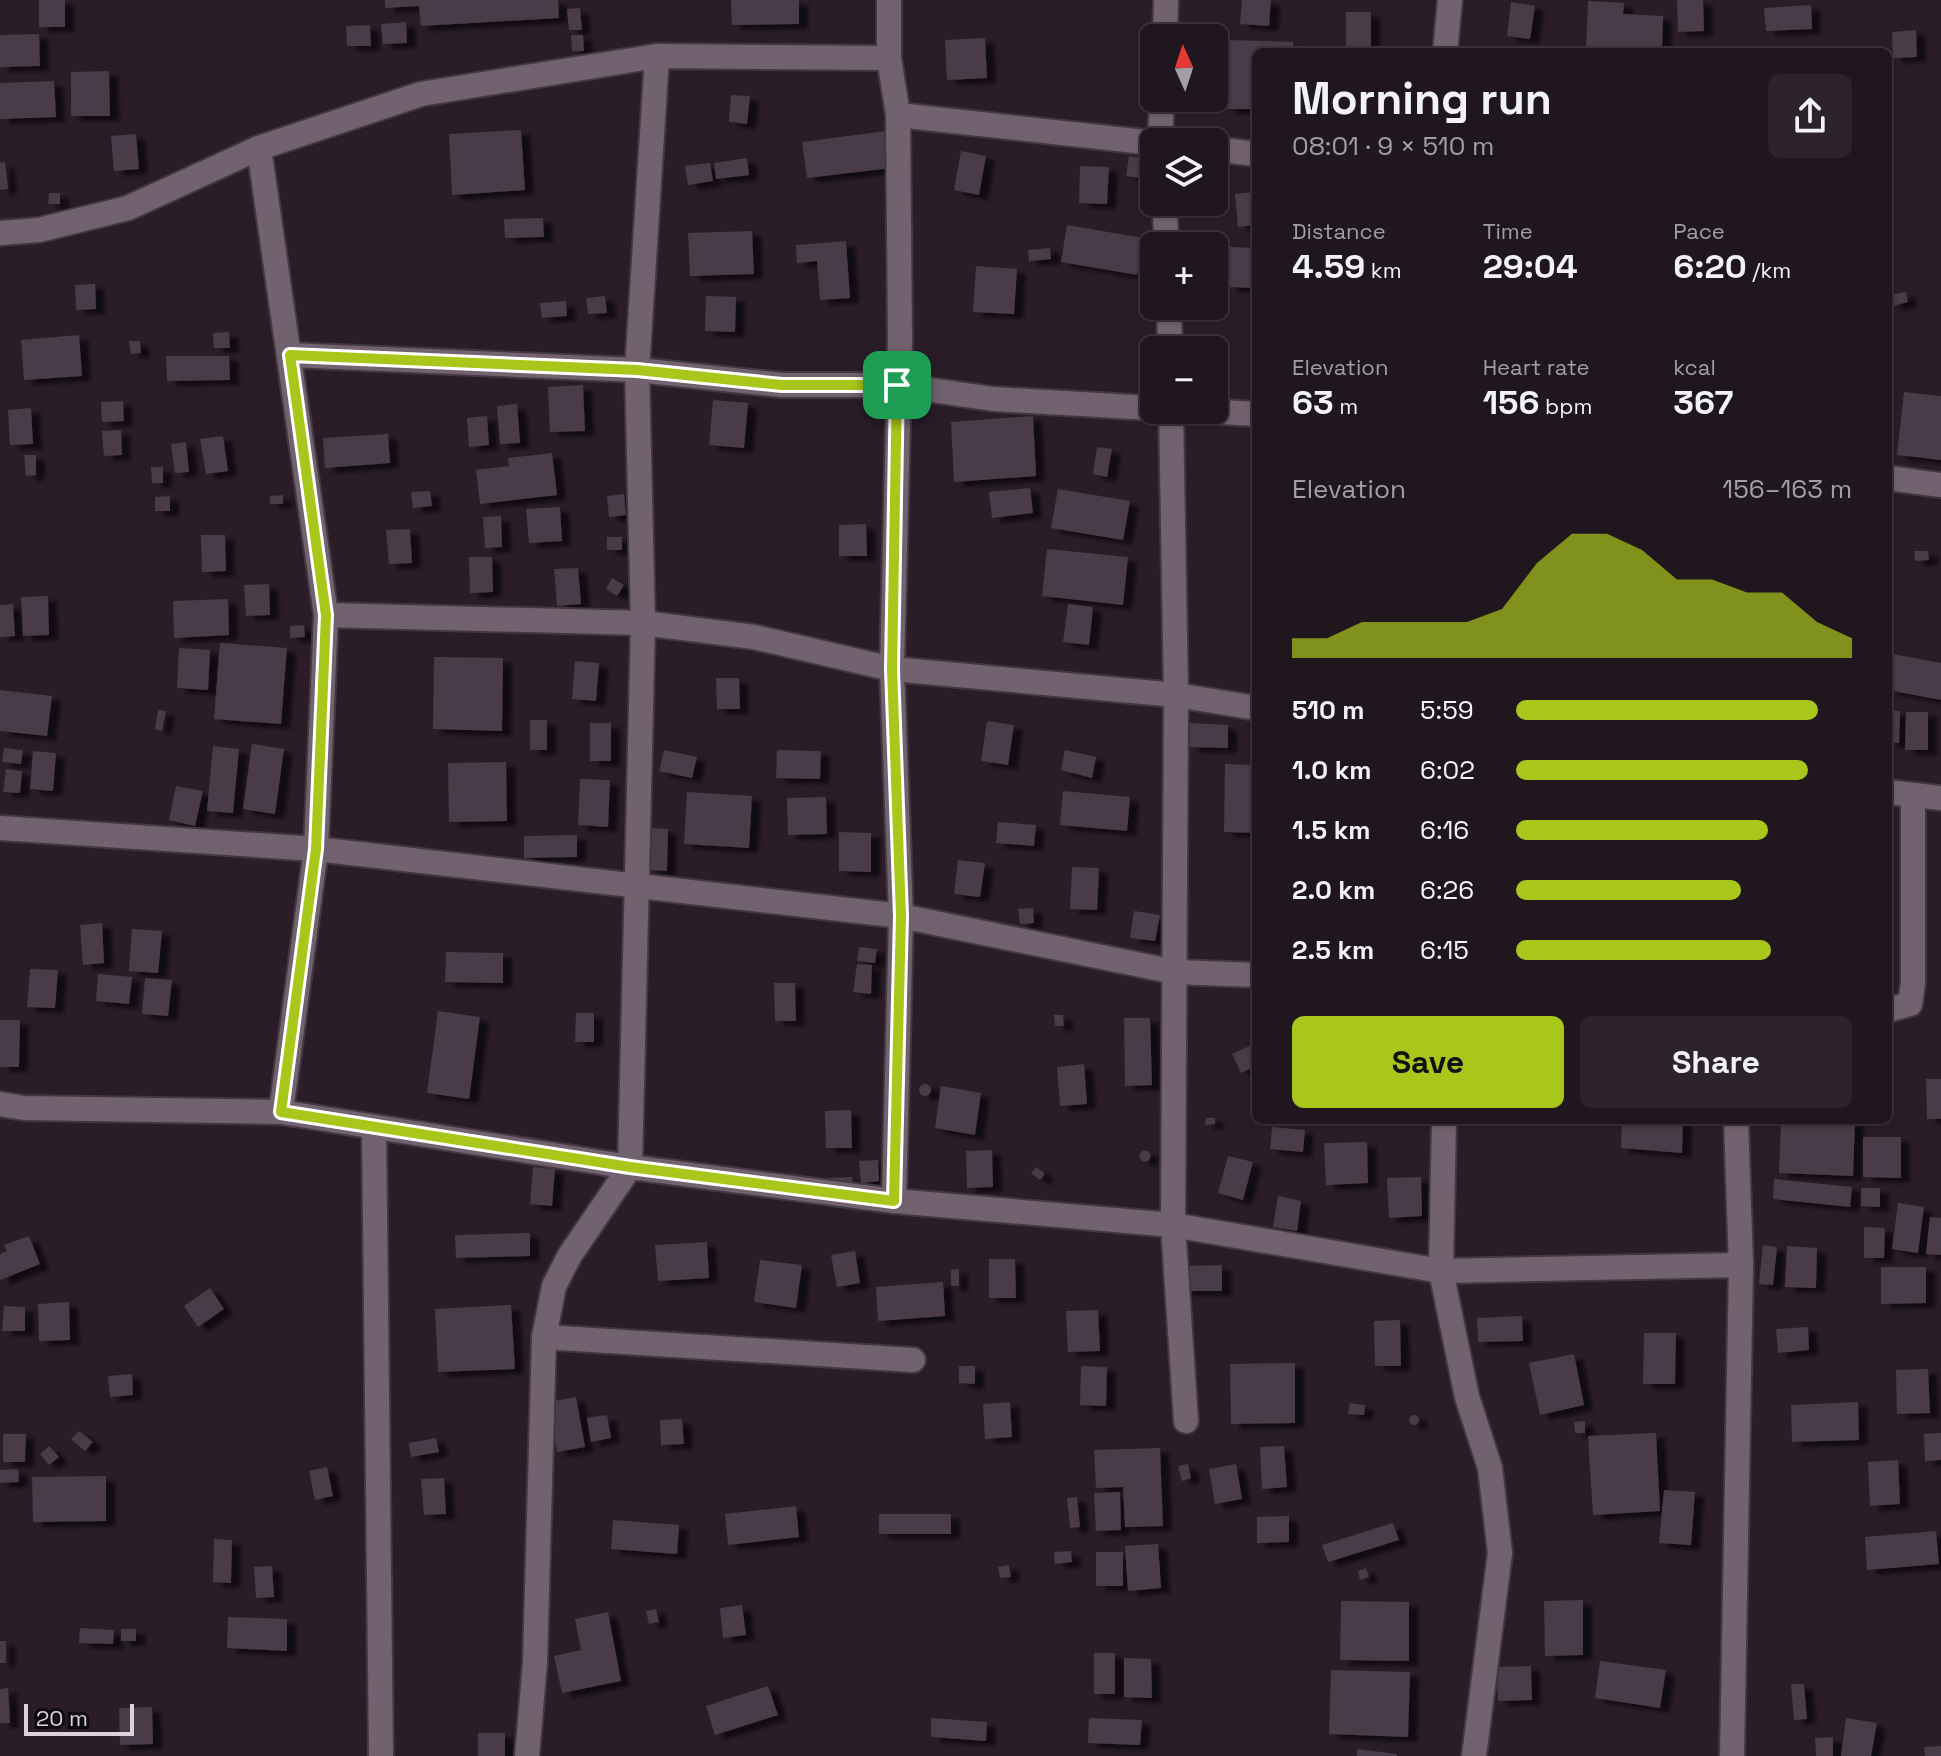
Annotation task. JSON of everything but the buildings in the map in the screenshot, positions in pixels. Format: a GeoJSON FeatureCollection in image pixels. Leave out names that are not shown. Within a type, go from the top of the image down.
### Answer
{"type":"FeatureCollection","features":[{"type":"Feature","properties":{"kind":"street"},"geometry":{"type":"LineString","coordinates":[[889,0],[889,58],[898,115],[900,341],[892,669],[901,916],[894,1201]]}},
{"type":"Feature","properties":{"kind":"street"},"geometry":{"type":"LineString","coordinates":[[1165,24],[1166,0]]}},
{"type":"Feature","properties":{"kind":"street"},"geometry":{"type":"LineString","coordinates":[[1445,48],[1450,0]]}},
{"type":"Feature","properties":{"kind":"street"},"geometry":{"type":"LineString","coordinates":[[0,233],[39,230],[128,208],[259,148],[421,94],[657,56],[889,58]]}},
{"type":"Feature","properties":{"kind":"street"},"geometry":{"type":"LineString","coordinates":[[527,1756],[535,1662],[544,1337],[560,1275],[630,1167],[643,623],[637,370],[657,56]]}},
{"type":"Feature","properties":{"kind":"street"},"geometry":{"type":"LineString","coordinates":[[898,115],[1140,141]]}},
{"type":"Feature","properties":{"kind":"street"},"geometry":{"type":"LineString","coordinates":[[259,148],[326,615],[316,849],[281,1112]]}},
{"type":"Feature","properties":{"kind":"street"},"geometry":{"type":"LineString","coordinates":[[1228,151],[1252,154]]}},
{"type":"Feature","properties":{"kind":"street"},"geometry":{"type":"LineString","coordinates":[[290,355],[637,370],[782,385],[897,385],[993,399],[1140,409]]}},
{"type":"Feature","properties":{"kind":"street"},"geometry":{"type":"LineString","coordinates":[[1228,413],[1252,414]]}},
{"type":"Feature","properties":{"kind":"street"},"geometry":{"type":"LineString","coordinates":[[1171,424],[1176,695],[1173,1225],[1186,1421]]}},
{"type":"Feature","properties":{"kind":"street"},"geometry":{"type":"LineString","coordinates":[[1892,479],[1941,485]]}},
{"type":"Feature","properties":{"kind":"street"},"geometry":{"type":"LineString","coordinates":[[326,615],[643,623],[754,637],[892,669],[1176,695],[1252,707]]}},
{"type":"Feature","properties":{"kind":"street"},"geometry":{"type":"LineString","coordinates":[[1892,792],[1941,798]]}},
{"type":"Feature","properties":{"kind":"street"},"geometry":{"type":"LineString","coordinates":[[1892,1010],[1910,1004],[1913,983],[1913,795]]}},
{"type":"Feature","properties":{"kind":"street"},"geometry":{"type":"LineString","coordinates":[[0,828],[316,849],[901,916],[1175,972],[1252,975]]}},
{"type":"Feature","properties":{"kind":"street"},"geometry":{"type":"LineString","coordinates":[[0,1104],[24,1108],[281,1112],[630,1167],[894,1201],[1173,1225],[1441,1271],[1741,1265]]}},
{"type":"Feature","properties":{"kind":"street"},"geometry":{"type":"LineString","coordinates":[[1444,1124],[1441,1271],[1467,1397],[1490,1468],[1500,1553],[1474,1756]]}},
{"type":"Feature","properties":{"kind":"street"},"geometry":{"type":"LineString","coordinates":[[1732,1756],[1741,1265],[1736,1124]]}},
{"type":"Feature","properties":{"kind":"street"},"geometry":{"type":"LineString","coordinates":[[374,1127],[381,1756]]}},
{"type":"Feature","properties":{"kind":"street"},"geometry":{"type":"LineString","coordinates":[[544,1337],[913,1360]]}},
{"type":"Feature","properties":{"kind":"route"},"geometry":{"type":"LineString","coordinates":[[290,355],[637,370],[782,385],[897,385],[892,669],[901,916],[894,1201],[630,1167],[281,1112],[316,849],[326,615],[290,355]]}}]}
